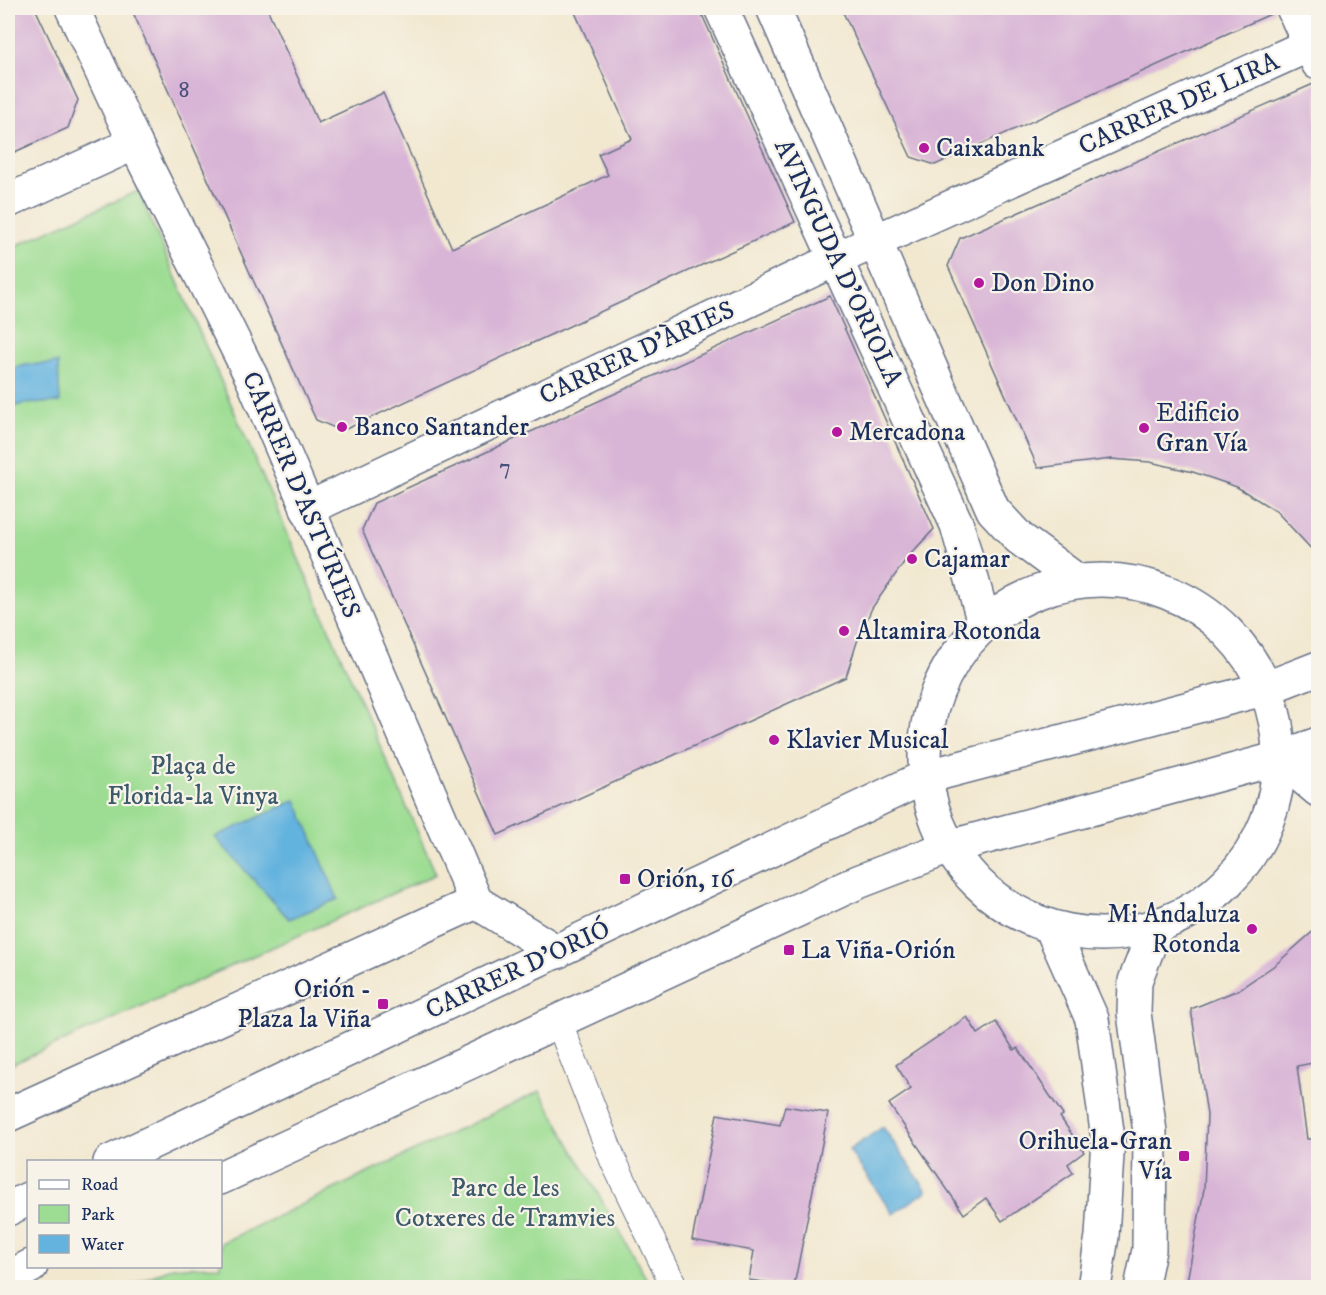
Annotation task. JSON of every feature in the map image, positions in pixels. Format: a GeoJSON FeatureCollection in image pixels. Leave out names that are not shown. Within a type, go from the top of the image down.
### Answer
{"type":"FeatureCollection","features":[{"type":"Feature","properties":{"kind":"main road","name":"CARRER D'ASTÚRIES"},"geometry":{"type":"LineString","coordinates":[[72,8],[135,143],[252,378],[476,902]]}},
{"type":"Feature","properties":{"kind":"main road","name":"AVINGUDA D'ORIOLA"},"geometry":{"type":"LineString","coordinates":[[721,8],[957,525],[984,623]]}},
{"type":"Feature","properties":{"kind":"main road","name":"AVINGUDA D'ORIOLA"},"geometry":{"type":"LineString","coordinates":[[773,8],[993,510],[1019,538],[1076,580]]}},
{"type":"Feature","properties":{"kind":"main road"},"geometry":{"type":"LineString","coordinates":[[1293,8],[1315,50]]}},
{"type":"Feature","properties":{"kind":"main road","name":"CARRER DE LIRA"},"geometry":{"type":"LineString","coordinates":[[837,259],[1315,50]]}},
{"type":"Feature","properties":{"kind":"main road"},"geometry":{"type":"LineString","coordinates":[[8,201],[135,143]]}},
{"type":"Feature","properties":{"kind":"main road","name":"CARRER D'ÀRIES"},"geometry":{"type":"LineString","coordinates":[[307,509],[837,259]]}},
{"type":"Feature","properties":{"kind":"main road"},"geometry":{"type":"LineString","coordinates":[[1115,579],[1154,586],[1190,602],[1221,624],[1247,654],[1266,688],[1276,722],[1280,758],[1276,795],[1264,831],[1245,863],[1220,891],[1190,912],[1156,927],[1121,934],[1085,934],[1051,927],[1020,915],[992,897],[968,874],[949,847],[933,813],[926,777],[928,720],[948,667],[984,623],[1027,595],[1076,580],[1115,579]]}},
{"type":"Feature","properties":{"kind":"main road","name":"CARRER D'ORIÓ"},"geometry":{"type":"LineString","coordinates":[[112,1160],[926,777],[1266,688],[1318,668]]}},
{"type":"Feature","properties":{"kind":"main road"},"geometry":{"type":"LineString","coordinates":[[222,1177],[838,890],[949,847],[1280,758],[1318,744]]}},
{"type":"Feature","properties":{"kind":"main road"},"geometry":{"type":"LineString","coordinates":[[1280,758],[1318,753]]}},
{"type":"Feature","properties":{"kind":"main road"},"geometry":{"type":"LineString","coordinates":[[1280,758],[1318,790]]}},
{"type":"Feature","properties":{"kind":"main road"},"geometry":{"type":"LineString","coordinates":[[8,1115],[476,902],[557,952]]}},
{"type":"Feature","properties":{"kind":"main road"},"geometry":{"type":"LineString","coordinates":[[1051,927],[1092,1019],[1108,1139],[1102,1236],[1094,1287]]}},
{"type":"Feature","properties":{"kind":"main road"},"geometry":{"type":"LineString","coordinates":[[1141,1287],[1149,1250],[1150,1132],[1134,1013],[1136,981],[1156,927]]}},
{"type":"Feature","properties":{"kind":"main road"},"geometry":{"type":"LineString","coordinates":[[8,1209],[27,1200]]}},
{"type":"Feature","properties":{"kind":"main road"},"geometry":{"type":"LineString","coordinates":[[8,1278],[27,1268]]}},
{"type":"Feature","properties":{"kind":"street"},"geometry":{"type":"LineString","coordinates":[[558,1020],[613,1160],[675,1287]]}},
{"type":"Feature","properties":{"kind":"green space","name":"Plaça de Florida-la Vinya"},"geometry":{"type":"Polygon","coordinates":[[[138,191],[436,874],[8,1066],[8,249],[138,191]]]}},
{"type":"Feature","properties":{"kind":"green space","name":"Parc de les Cotxeres de Tramvies"},"geometry":{"type":"Polygon","coordinates":[[[540,1091],[651,1287],[128,1287],[170,1268],[222,1268],[222,1243],[540,1091]]]}},
{"type":"Feature","properties":{"kind":"water"},"geometry":{"type":"Polygon","coordinates":[[[58,363],[60,402],[22,404],[8,409],[8,370],[25,365],[58,363]]]}},
{"type":"Feature","properties":{"kind":"water"},"geometry":{"type":"Polygon","coordinates":[[[296,800],[338,899],[289,919],[215,837],[296,800]]]}},
{"type":"Feature","properties":{"kind":"water"},"geometry":{"type":"Polygon","coordinates":[[[883,1127],[927,1191],[893,1214],[849,1150],[883,1127]]]}},
{"type":"Feature","properties":{"kind":"building"},"geometry":{"type":"Polygon","coordinates":[[[8,8],[35,8],[78,100],[68,128],[8,155],[8,8]]]}},
{"type":"Feature","properties":{"kind":"building"},"geometry":{"type":"Polygon","coordinates":[[[131,8],[267,8],[318,123],[383,93],[452,248],[608,175],[598,154],[632,139],[573,8],[699,8],[795,222],[342,431],[316,420],[131,8]]]}},
{"type":"Feature","properties":{"kind":"building"},"geometry":{"type":"Polygon","coordinates":[[[841,8],[1274,8],[1275,12],[935,165],[911,157],[841,8]]]}},
{"type":"Feature","properties":{"kind":"building"},"geometry":{"type":"Polygon","coordinates":[[[1318,82],[1318,556],[1276,511],[1237,487],[1193,472],[1150,462],[1111,459],[1038,468],[948,266],[960,238],[1318,82]]]}},
{"type":"Feature","properties":{"kind":"building"},"geometry":{"type":"Polygon","coordinates":[[[830,296],[934,529],[907,558],[872,608],[857,642],[846,677],[498,835],[362,530],[374,503],[830,296]]]}},
{"type":"Feature","properties":{"kind":"building"},"geometry":{"type":"Polygon","coordinates":[[[1318,927],[1318,1062],[1297,1066],[1307,1139],[1318,1139],[1318,1287],[1186,1287],[1204,1189],[1207,1115],[1191,1009],[1238,990],[1275,965],[1318,927]]]}},
{"type":"Feature","properties":{"kind":"building"},"geometry":{"type":"Polygon","coordinates":[[[967,1017],[978,1034],[996,1022],[1014,1050],[1018,1048],[1063,1115],[1060,1117],[1084,1152],[1068,1164],[1073,1173],[1002,1221],[986,1198],[964,1214],[889,1104],[911,1089],[896,1065],[967,1017]]]}},
{"type":"Feature","properties":{"kind":"building"},"geometry":{"type":"Polygon","coordinates":[[[785,1106],[828,1113],[794,1286],[749,1280],[754,1251],[692,1240],[717,1114],[780,1125],[785,1106]]]}},
{"type":"Feature","properties":{"kind":"place","name":"Caixabank"},"geometry":{"type":"Point","coordinates":[924,148]}},
{"type":"Feature","properties":{"kind":"place","name":"Don Dino"},"geometry":{"type":"Point","coordinates":[979,283]}},
{"type":"Feature","properties":{"kind":"place","name":"Banco Santander"},"geometry":{"type":"Point","coordinates":[342,427]}},
{"type":"Feature","properties":{"kind":"place","name":"Edificio Gran Vía"},"geometry":{"type":"Point","coordinates":[1144,428]}},
{"type":"Feature","properties":{"kind":"place","name":"Mercadona"},"geometry":{"type":"Point","coordinates":[837,432]}},
{"type":"Feature","properties":{"kind":"place","name":"Cajamar"},"geometry":{"type":"Point","coordinates":[912,559]}},
{"type":"Feature","properties":{"kind":"place","name":"Altamira Rotonda"},"geometry":{"type":"Point","coordinates":[844,631]}},
{"type":"Feature","properties":{"kind":"place","name":"Klavier Musical"},"geometry":{"type":"Point","coordinates":[774,740]}},
{"type":"Feature","properties":{"kind":"place","name":"Orión, 16"},"geometry":{"type":"Point","coordinates":[625,879]}},
{"type":"Feature","properties":{"kind":"place","name":"Mi Andaluza Rotonda"},"geometry":{"type":"Point","coordinates":[1252,929]}},
{"type":"Feature","properties":{"kind":"place","name":"La Viña-Orión"},"geometry":{"type":"Point","coordinates":[789,950]}},
{"type":"Feature","properties":{"kind":"place","name":"Orión - Plaza la Viña"},"geometry":{"type":"Point","coordinates":[383,1004]}},
{"type":"Feature","properties":{"kind":"place","name":"Orihuela-Gran Vía"},"geometry":{"type":"Point","coordinates":[1184,1156]}}]}
